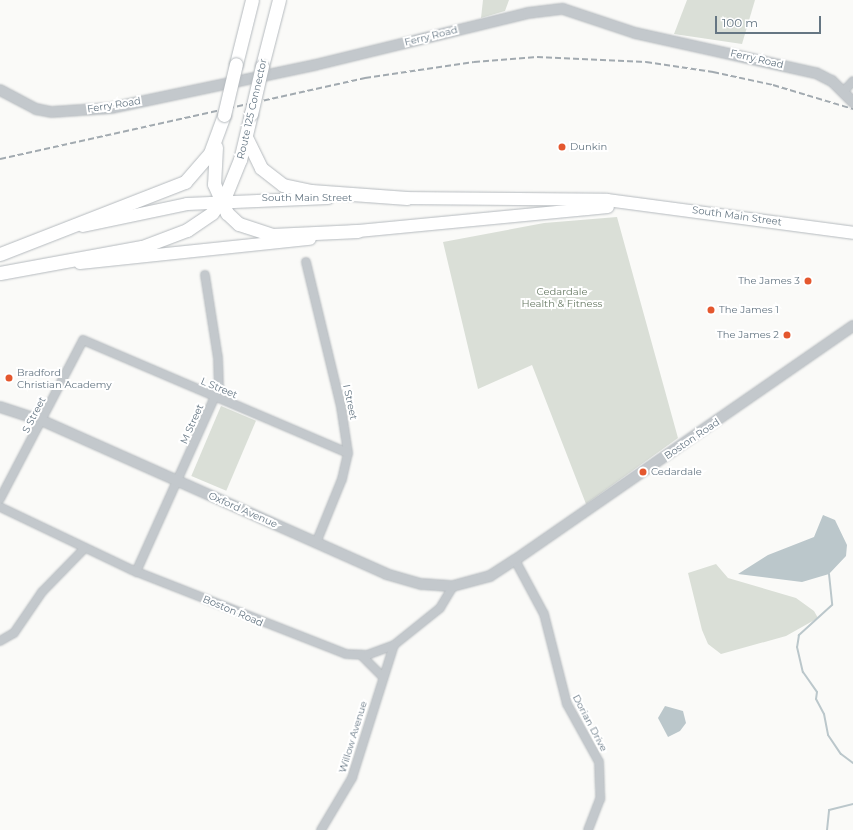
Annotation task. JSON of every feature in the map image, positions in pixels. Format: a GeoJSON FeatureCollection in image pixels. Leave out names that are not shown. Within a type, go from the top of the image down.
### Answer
{"type":"FeatureCollection","features":[{"type":"Feature","properties":{"kind":"highway"},"geometry":{"type":"LineString","coordinates":[[252,0],[216,142],[213,175],[221,202],[239,224],[263,233],[358,231]]}},
{"type":"Feature","properties":{"kind":"highway","name":"Route 125 Connector"},"geometry":{"type":"LineString","coordinates":[[55,264],[168,239],[204,219],[221,202],[246,137],[279,0]]}},
{"type":"Feature","properties":{"kind":"highway"},"geometry":{"type":"LineString","coordinates":[[246,137],[261,168],[283,185],[311,191],[407,198]]}},
{"type":"Feature","properties":{"kind":"highway"},"geometry":{"type":"LineString","coordinates":[[72,227],[178,186],[197,171],[216,142]]}},
{"type":"Feature","properties":{"kind":"highway","name":"South Main Street"},"geometry":{"type":"LineString","coordinates":[[0,254],[72,227]]}},
{"type":"Feature","properties":{"kind":"highway","name":"South Main Street"},"geometry":{"type":"LineString","coordinates":[[0,273],[55,264]]}},
{"type":"Feature","properties":{"kind":"main road","name":"South Main Street"},"geometry":{"type":"LineString","coordinates":[[72,227],[157,208],[221,202],[285,198],[407,198],[621,202],[853,233]]}},
{"type":"Feature","properties":{"kind":"main road","name":"South Main Street"},"geometry":{"type":"LineString","coordinates":[[55,264],[104,262],[358,231],[617,207],[621,202]]}},
{"type":"Feature","properties":{"kind":"street","name":"Ferry Road"},"geometry":{"type":"LineString","coordinates":[[0,90],[36,109],[111,108],[550,9],[574,12],[635,33],[799,68],[832,81],[846,92],[853,102]]}},
{"type":"Feature","properties":{"kind":"street"},"geometry":{"type":"LineString","coordinates":[[846,92],[853,81]]}},
{"type":"Feature","properties":{"kind":"street","name":"I Street"},"geometry":{"type":"LineString","coordinates":[[306,262],[341,407],[348,453],[342,478],[316,543]]}},
{"type":"Feature","properties":{"kind":"street","name":"M Street"},"geometry":{"type":"LineString","coordinates":[[136,572],[216,397],[218,358],[205,275]]}},
{"type":"Feature","properties":{"kind":"street","name":"Boston Road"},"geometry":{"type":"LineString","coordinates":[[490,576],[853,326]]}},
{"type":"Feature","properties":{"kind":"street","name":"L Street"},"geometry":{"type":"LineString","coordinates":[[83,340],[348,453]]}},
{"type":"Feature","properties":{"kind":"street","name":"S Street"},"geometry":{"type":"LineString","coordinates":[[0,499],[43,421],[83,340]]}},
{"type":"Feature","properties":{"kind":"street","name":"Oxford Avenue"},"geometry":{"type":"LineString","coordinates":[[0,407],[43,421],[316,543],[410,582],[453,586],[490,576]]}},
{"type":"Feature","properties":{"kind":"street","name":"Boston Road"},"geometry":{"type":"LineString","coordinates":[[0,507],[84,549],[136,572],[331,651],[360,655],[394,645],[440,608],[453,586]]}},
{"type":"Feature","properties":{"kind":"street"},"geometry":{"type":"LineString","coordinates":[[0,641],[14,633],[54,578],[84,549]]}},
{"type":"Feature","properties":{"kind":"street","name":"Dorian Drive"},"geometry":{"type":"LineString","coordinates":[[515,560],[544,614],[567,704],[600,762],[600,799],[588,830]]}},
{"type":"Feature","properties":{"kind":"street","name":"Willow Avenue"},"geometry":{"type":"LineString","coordinates":[[321,830],[352,778],[382,676],[394,645]]}},
{"type":"Feature","properties":{"kind":"street"},"geometry":{"type":"LineString","coordinates":[[360,655],[382,676]]}},
{"type":"Feature","properties":{"kind":"green space"},"geometry":{"type":"Polygon","coordinates":[[[483,0],[509,0],[505,11],[481,18],[483,0]]]}},
{"type":"Feature","properties":{"kind":"green space"},"geometry":{"type":"Polygon","coordinates":[[[687,0],[755,0],[742,44],[674,34],[687,0]]]}},
{"type":"Feature","properties":{"kind":"green space","name":"Cedardale Health & Fitness"},"geometry":{"type":"Polygon","coordinates":[[[617,217],[678,438],[586,504],[532,365],[478,389],[443,242],[544,223],[617,217]]]}},
{"type":"Feature","properties":{"kind":"green space"},"geometry":{"type":"Polygon","coordinates":[[[221,406],[256,421],[226,491],[191,476],[221,406]]]}},
{"type":"Feature","properties":{"kind":"green space"},"geometry":{"type":"Polygon","coordinates":[[[716,564],[728,578],[796,598],[814,611],[818,618],[786,636],[721,654],[708,644],[702,630],[688,573],[716,564]]]}},
{"type":"Feature","properties":{"kind":"shaded area"},"geometry":{"type":"Polygon","coordinates":[[[823,515],[835,520],[847,545],[846,556],[829,574],[802,582],[738,574],[768,555],[814,537],[823,515]]]}},
{"type":"Feature","properties":{"kind":"shaded area"},"geometry":{"type":"Polygon","coordinates":[[[665,706],[683,711],[686,723],[680,731],[668,737],[658,718],[665,706]]]}},
{"type":"Feature","properties":{"kind":"waterway"},"geometry":{"type":"LineString","coordinates":[[829,574],[832,605],[799,635],[797,647],[803,672],[817,692],[816,699],[824,714],[828,735],[841,754],[853,763]]}},
{"type":"Feature","properties":{"kind":"waterway"},"geometry":{"type":"LineString","coordinates":[[827,830],[829,810],[853,804]]}},
{"type":"Feature","properties":{"kind":"railway"},"geometry":{"type":"LineString","coordinates":[[0,159],[365,78],[474,62],[537,57],[646,62],[713,72],[773,85],[853,109]]}},
{"type":"Feature","properties":{"kind":"place","name":"Dunkin"},"geometry":{"type":"Point","coordinates":[562,147]}},
{"type":"Feature","properties":{"kind":"place","name":"The James 3"},"geometry":{"type":"Point","coordinates":[808,281]}},
{"type":"Feature","properties":{"kind":"place","name":"The James 1"},"geometry":{"type":"Point","coordinates":[711,310]}},
{"type":"Feature","properties":{"kind":"place","name":"The James 2"},"geometry":{"type":"Point","coordinates":[787,335]}},
{"type":"Feature","properties":{"kind":"place","name":"Bradford Christian Academy"},"geometry":{"type":"Point","coordinates":[9,378]}},
{"type":"Feature","properties":{"kind":"place","name":"Cedardale"},"geometry":{"type":"Point","coordinates":[643,472]}}]}
